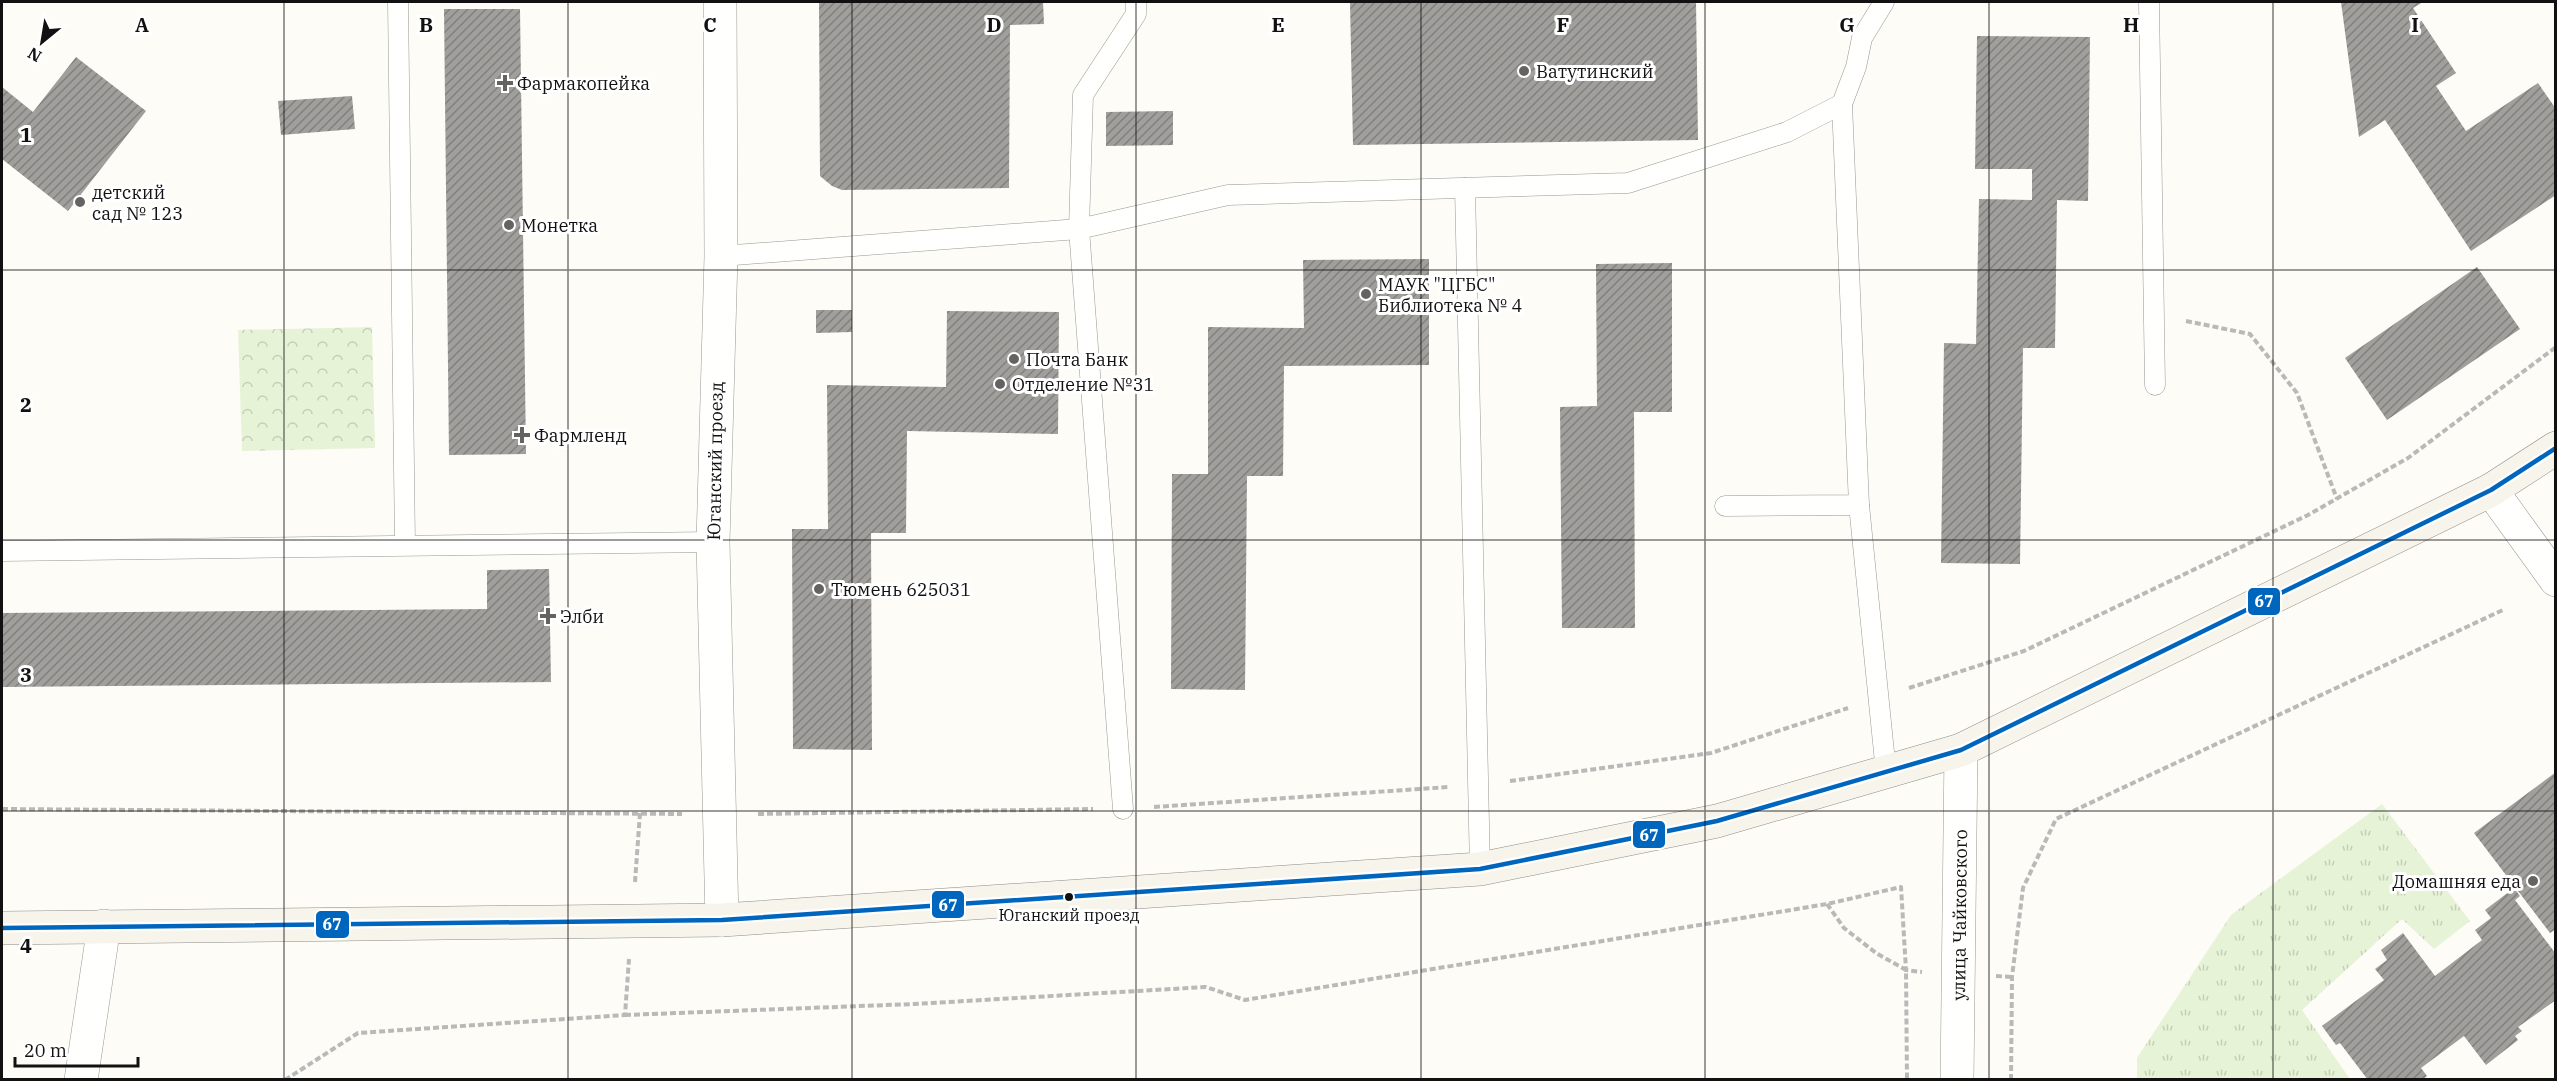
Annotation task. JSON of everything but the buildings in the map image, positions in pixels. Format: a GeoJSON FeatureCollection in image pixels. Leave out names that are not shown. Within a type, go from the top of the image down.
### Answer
{"type":"FeatureCollection","features":[{"type":"Feature","properties":{"kind":"main road"},"geometry":{"type":"LineString","coordinates":[[2,928],[722,920],[1480,869],[1717,821],[1961,750],[2491,490],[2556,447]]}},
{"type":"Feature","properties":{"kind":"street","name":"Юганский проезд"},"geometry":{"type":"LineString","coordinates":[[720,2],[721,256],[713,542],[722,920]]}},
{"type":"Feature","properties":{"kind":"street"},"geometry":{"type":"LineString","coordinates":[[2491,490],[2556,580]]}},
{"type":"Feature","properties":{"kind":"street","name":"улица Чайковского"},"geometry":{"type":"LineString","coordinates":[[1957,1080],[1961,750]]}},
{"type":"Feature","properties":{"kind":"street"},"geometry":{"type":"LineString","coordinates":[[81,1080],[104,926]]}},
{"type":"Feature","properties":{"kind":"lane"},"geometry":{"type":"LineString","coordinates":[[398,2],[405,545]]}},
{"type":"Feature","properties":{"kind":"lane"},"geometry":{"type":"LineString","coordinates":[[1124,809],[1079,229],[1083,95],[1136,14],[1136,2]]}},
{"type":"Feature","properties":{"kind":"lane"},"geometry":{"type":"LineString","coordinates":[[1884,2],[1862,39],[1857,67],[1842,104],[1859,505],[1886,772]]}},
{"type":"Feature","properties":{"kind":"lane"},"geometry":{"type":"LineString","coordinates":[[2149,2],[2155,385]]}},
{"type":"Feature","properties":{"kind":"lane"},"geometry":{"type":"LineString","coordinates":[[721,256],[1079,229],[1228,195],[1628,183],[1787,132],[1842,104]]}},
{"type":"Feature","properties":{"kind":"lane"},"geometry":{"type":"LineString","coordinates":[[1465,188],[1480,869]]}},
{"type":"Feature","properties":{"kind":"lane"},"geometry":{"type":"LineString","coordinates":[[1725,506],[1859,505]]}},
{"type":"Feature","properties":{"kind":"lane"},"geometry":{"type":"LineString","coordinates":[[2,551],[713,542]]}},
{"type":"Feature","properties":{"kind":"path"},"geometry":{"type":"LineString","coordinates":[[2154,314],[2250,334],[2297,393],[2337,499]]}},
{"type":"Feature","properties":{"kind":"path"},"geometry":{"type":"LineString","coordinates":[[2,809],[719,814],[1124,809],[1478,785],[1711,753],[2024,651],[2308,515],[2408,458],[2556,347]]}},
{"type":"Feature","properties":{"kind":"path"},"geometry":{"type":"LineString","coordinates":[[2011,1080],[2012,977],[2023,888],[2056,819],[2505,609]]}},
{"type":"Feature","properties":{"kind":"path"},"geometry":{"type":"LineString","coordinates":[[625,1015],[640,813]]}},
{"type":"Feature","properties":{"kind":"path"},"geometry":{"type":"LineString","coordinates":[[285,1080],[358,1033],[625,1015],[914,1004],[1206,987],[1245,1000],[1827,904],[1901,887],[1906,970],[1907,1080]]}},
{"type":"Feature","properties":{"kind":"path"},"geometry":{"type":"LineString","coordinates":[[1827,904],[1844,928],[1876,953],[1906,970],[2012,977]]}},
{"type":"Feature","properties":{"kind":"green space"},"geometry":{"type":"Polygon","coordinates":[[[372,327],[375,448],[242,451],[238,330],[372,327]]]}},
{"type":"Feature","properties":{"kind":"green space"},"geometry":{"type":"Polygon","coordinates":[[[2382,804],[2470,921],[2434,949],[2402,919],[2302,1010],[2350,1079],[2137,1079],[2137,1058],[2231,915],[2382,804]]]}},
{"type":"Feature","properties":{"kind":"transit line","name":"67"},"geometry":{"type":"LineString","coordinates":[[2,928],[722,920],[1480,869],[1717,821],[1961,750],[2491,490],[2556,448]]}},
{"type":"Feature","properties":{"kind":"place","name":"Ватутинский"},"geometry":{"type":"Point","coordinates":[1524,71]}},
{"type":"Feature","properties":{"kind":"place","name":"Фармакопейка"},"geometry":{"type":"Point","coordinates":[505,83]}},
{"type":"Feature","properties":{"kind":"place","name":"детский сад № 123"},"geometry":{"type":"Point","coordinates":[80,202]}},
{"type":"Feature","properties":{"kind":"place","name":"Монетка"},"geometry":{"type":"Point","coordinates":[509,225]}},
{"type":"Feature","properties":{"kind":"place","name":"МАУК \"ЦГБС\" Библиотека № 4"},"geometry":{"type":"Point","coordinates":[1366,294]}},
{"type":"Feature","properties":{"kind":"place","name":"Почта Банк"},"geometry":{"type":"Point","coordinates":[1014,359]}},
{"type":"Feature","properties":{"kind":"place","name":"Отделение №31"},"geometry":{"type":"Point","coordinates":[1000,384]}},
{"type":"Feature","properties":{"kind":"place","name":"Фармленд"},"geometry":{"type":"Point","coordinates":[522,435]}},
{"type":"Feature","properties":{"kind":"place","name":"Тюмень 625031"},"geometry":{"type":"Point","coordinates":[819,589]}},
{"type":"Feature","properties":{"kind":"place","name":"Элби"},"geometry":{"type":"Point","coordinates":[548,616]}},
{"type":"Feature","properties":{"kind":"place","name":"Домашняя еда"},"geometry":{"type":"Point","coordinates":[2533,881]}},
{"type":"Feature","properties":{"kind":"place","name":"Юганский проезд"},"geometry":{"type":"Point","coordinates":[1069,897]}}]}
